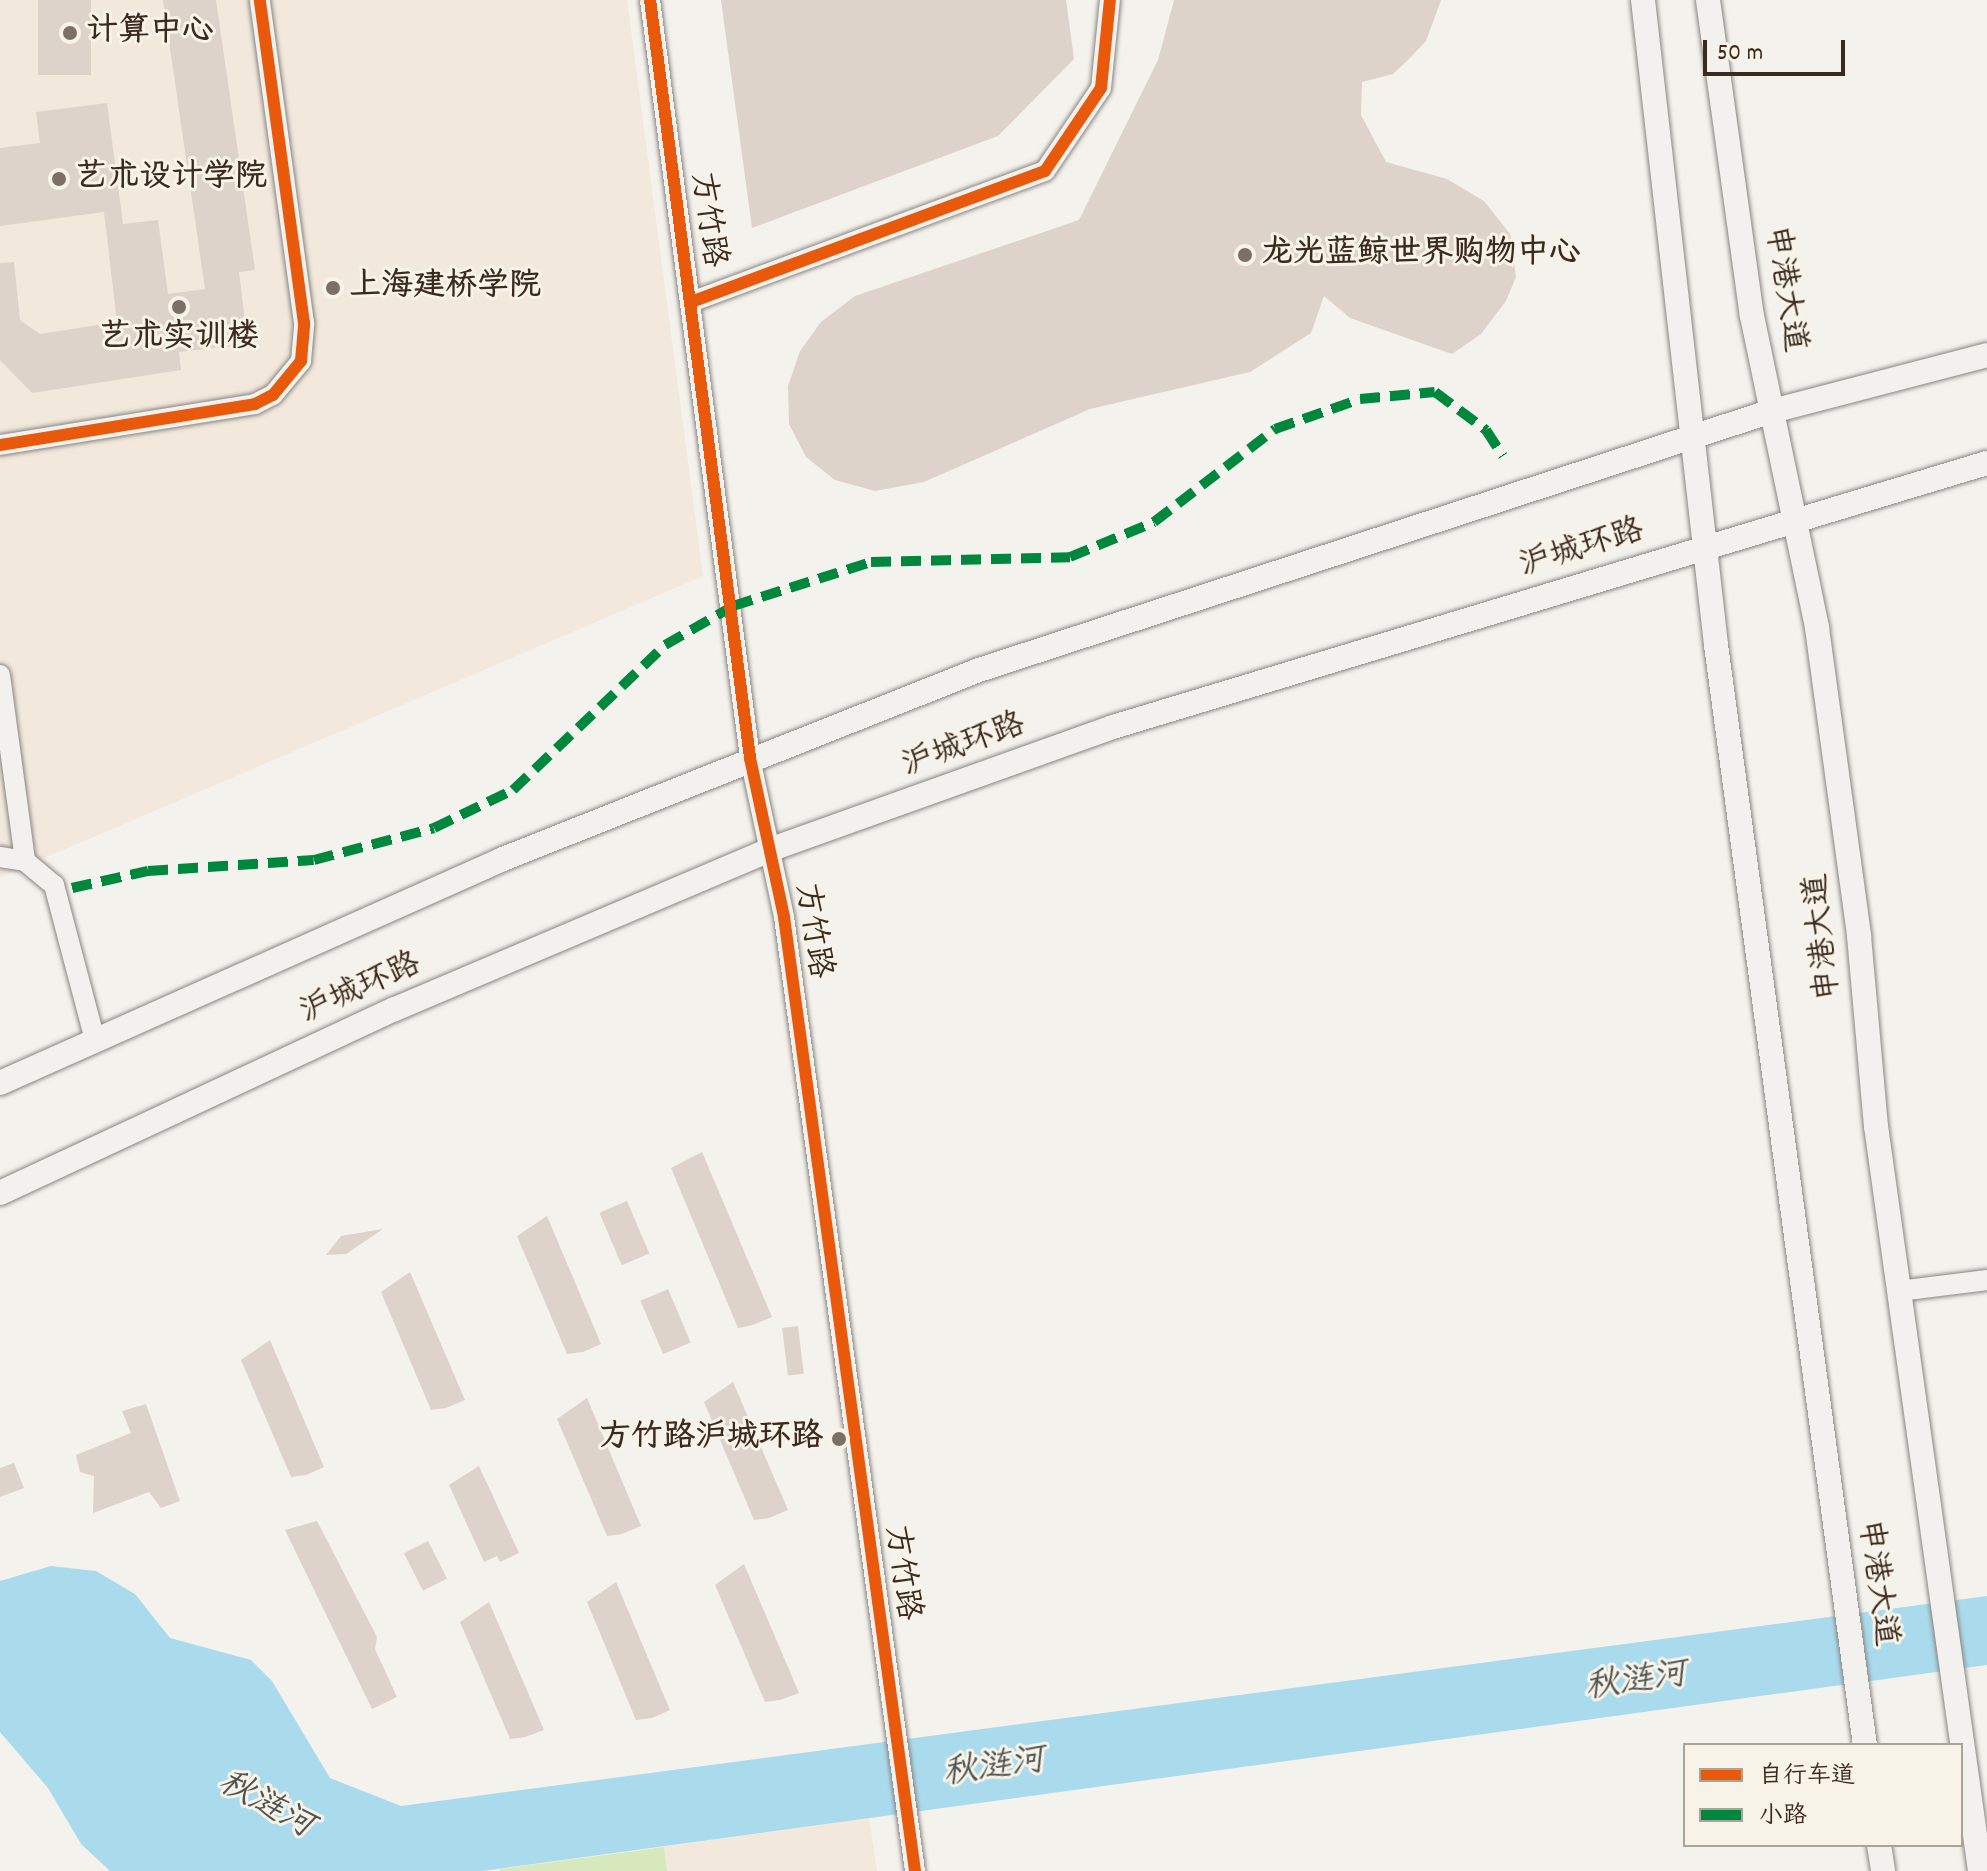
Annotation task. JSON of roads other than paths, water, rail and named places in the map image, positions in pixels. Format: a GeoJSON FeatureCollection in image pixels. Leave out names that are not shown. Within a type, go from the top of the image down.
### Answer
{"type":"FeatureCollection","features":[{"type":"Feature","properties":{"kind":"main road","name":"申港大道"},"geometry":{"type":"LineString","coordinates":[[1643,0],[1705,545],[1865,1743]]}},
{"type":"Feature","properties":{"kind":"main road","name":"申港大道"},"geometry":{"type":"LineString","coordinates":[[1708,0],[1772,411],[1795,518],[1859,936],[1899,1291],[1963,1743]]}},
{"type":"Feature","properties":{"kind":"main road","name":"沪城环路"},"geometry":{"type":"LineString","coordinates":[[0,1083],[94,1036],[750,758],[1170,605],[1772,411],[1987,355]]}},
{"type":"Feature","properties":{"kind":"main road","name":"沪城环路"},"geometry":{"type":"LineString","coordinates":[[0,1193],[395,1009],[772,849],[1113,727],[1705,545],[1987,463]]}},
{"type":"Feature","properties":{"kind":"main road","name":"申港大道"},"geometry":{"type":"LineString","coordinates":[[1963,1744],[1980,1871]]}},
{"type":"Feature","properties":{"kind":"main road"},"geometry":{"type":"LineString","coordinates":[[1879,1847],[1883,1871]]}},
{"type":"Feature","properties":{"kind":"street"},"geometry":{"type":"LineString","coordinates":[[0,445],[255,404],[273,395],[301,361],[304,323],[260,0]]}},
{"type":"Feature","properties":{"kind":"street","name":"方竹路"},"geometry":{"type":"LineString","coordinates":[[650,0],[750,758],[772,849],[915,1871]]}},
{"type":"Feature","properties":{"kind":"street"},"geometry":{"type":"LineString","coordinates":[[691,302],[1045,171],[1101,88],[1110,0]]}},
{"type":"Feature","properties":{"kind":"street"},"geometry":{"type":"LineString","coordinates":[[0,675],[25,861]]}},
{"type":"Feature","properties":{"kind":"street"},"geometry":{"type":"LineString","coordinates":[[0,857],[25,861],[54,885],[63,904],[77,990],[94,1036]]}},
{"type":"Feature","properties":{"kind":"street"},"geometry":{"type":"LineString","coordinates":[[1899,1291],[1987,1280]]}},
{"type":"Feature","properties":{"kind":"water","name":"秋涟河"},"geometry":{"type":"Polygon","coordinates":[[[51,1566],[96,1571],[135,1594],[170,1638],[251,1660],[272,1681],[330,1778],[401,1806],[1987,1596],[1987,1665],[483,1871],[110,1871],[81,1844],[48,1788],[0,1732],[0,1581],[51,1566]]]}},
{"type":"Feature","properties":{"kind":"place","name":"计算中心"},"geometry":{"type":"Point","coordinates":[70,33]}},
{"type":"Feature","properties":{"kind":"place","name":"艺术设计学院"},"geometry":{"type":"Point","coordinates":[59,179]}},
{"type":"Feature","properties":{"kind":"place","name":"龙光蓝鲸世界购物中心"},"geometry":{"type":"Point","coordinates":[1245,255]}},
{"type":"Feature","properties":{"kind":"place","name":"上海建桥学院"},"geometry":{"type":"Point","coordinates":[333,288]}},
{"type":"Feature","properties":{"kind":"place","name":"艺术实训楼"},"geometry":{"type":"Point","coordinates":[179,307]}},
{"type":"Feature","properties":{"kind":"place","name":"方竹路沪城环路"},"geometry":{"type":"Point","coordinates":[839,1439]}}]}
